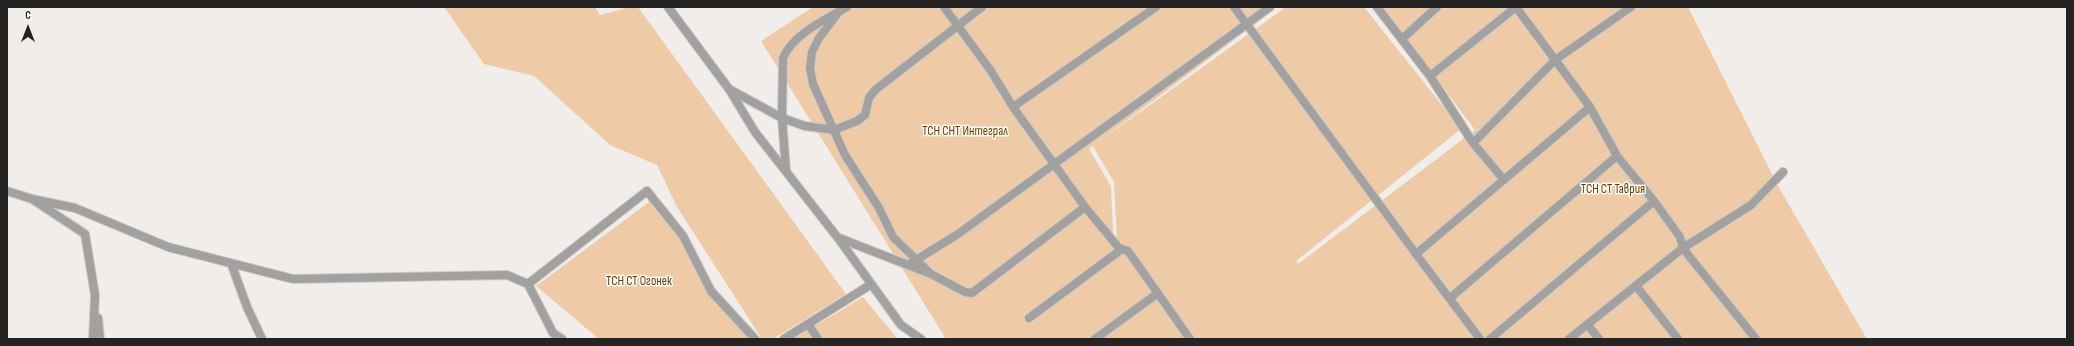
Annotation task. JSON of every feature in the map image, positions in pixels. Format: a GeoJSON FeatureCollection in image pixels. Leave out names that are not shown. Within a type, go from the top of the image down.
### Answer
{"type":"FeatureCollection","features":[{"type":"Feature","properties":{"kind":"street"},"geometry":{"type":"LineString","coordinates":[[668,7],[729,89],[755,132],[838,238],[870,285],[901,326],[922,339]]}},
{"type":"Feature","properties":{"kind":"street"},"geometry":{"type":"LineString","coordinates":[[786,170],[782,118],[782,67],[786,50],[808,30],[848,7]]}},
{"type":"Feature","properties":{"kind":"street"},"geometry":{"type":"LineString","coordinates":[[944,7],[991,71],[1013,107],[1086,207],[1122,249],[1128,251],[1190,339]]}},
{"type":"Feature","properties":{"kind":"street"},"geometry":{"type":"LineString","coordinates":[[729,89],[782,118],[805,126],[834,130],[857,121],[865,115],[869,98],[875,90],[982,7]]}},
{"type":"Feature","properties":{"kind":"street"},"geometry":{"type":"LineString","coordinates":[[1013,107],[1156,7]]}},
{"type":"Feature","properties":{"kind":"street"},"geometry":{"type":"LineString","coordinates":[[1234,7],[1480,339]]}},
{"type":"Feature","properties":{"kind":"street"},"geometry":{"type":"LineString","coordinates":[[908,265],[958,234],[1270,7]]}},
{"type":"Feature","properties":{"kind":"street"},"geometry":{"type":"LineString","coordinates":[[1377,7],[1430,76],[1473,143],[1504,180]]}},
{"type":"Feature","properties":{"kind":"street"},"geometry":{"type":"LineString","coordinates":[[1402,39],[1437,7]]}},
{"type":"Feature","properties":{"kind":"street"},"geometry":{"type":"LineString","coordinates":[[1430,76],[1516,7],[1590,107],[1617,156],[1654,201],[1680,237],[1684,248],[1756,339]]}},
{"type":"Feature","properties":{"kind":"street"},"geometry":{"type":"LineString","coordinates":[[1473,143],[1555,60],[1631,7]]}},
{"type":"Feature","properties":{"kind":"street"},"geometry":{"type":"LineString","coordinates":[[838,13],[819,38],[812,52],[810,68],[813,84],[845,155],[879,208],[893,237],[931,274]]}},
{"type":"Feature","properties":{"kind":"street"},"geometry":{"type":"LineString","coordinates":[[1416,254],[1590,107]]}},
{"type":"Feature","properties":{"kind":"street"},"geometry":{"type":"LineString","coordinates":[[1450,298],[1617,156]]}},
{"type":"Feature","properties":{"kind":"street"},"geometry":{"type":"LineString","coordinates":[[1569,339],[1637,287],[1684,248],[1751,205],[1783,172]]}},
{"type":"Feature","properties":{"kind":"street"},"geometry":{"type":"LineString","coordinates":[[7,191],[32,199],[75,208],[168,247],[293,279],[507,275],[528,284],[553,332],[562,339]]}},
{"type":"Feature","properties":{"kind":"street"},"geometry":{"type":"LineString","coordinates":[[528,284],[647,191],[683,236],[711,291],[755,339]]}},
{"type":"Feature","properties":{"kind":"street"},"geometry":{"type":"LineString","coordinates":[[32,199],[85,234],[95,295],[100,339]]}},
{"type":"Feature","properties":{"kind":"street"},"geometry":{"type":"LineString","coordinates":[[1490,339],[1654,201]]}},
{"type":"Feature","properties":{"kind":"street"},"geometry":{"type":"LineString","coordinates":[[838,238],[931,274],[965,292],[975,292],[1086,207]]}},
{"type":"Feature","properties":{"kind":"street"},"geometry":{"type":"LineString","coordinates":[[1029,318],[1122,249]]}},
{"type":"Feature","properties":{"kind":"street"},"geometry":{"type":"LineString","coordinates":[[231,263],[247,307],[262,339]]}},
{"type":"Feature","properties":{"kind":"street"},"geometry":{"type":"LineString","coordinates":[[784,339],[870,285]]}},
{"type":"Feature","properties":{"kind":"street"},"geometry":{"type":"LineString","coordinates":[[1637,287],[1678,339]]}},
{"type":"Feature","properties":{"kind":"street"},"geometry":{"type":"LineString","coordinates":[[1095,339],[1158,293]]}},
{"type":"Feature","properties":{"kind":"street"},"geometry":{"type":"LineString","coordinates":[[93,339],[95,295]]}},
{"type":"Feature","properties":{"kind":"street"},"geometry":{"type":"LineString","coordinates":[[808,324],[818,339]]}},
{"type":"Feature","properties":{"kind":"street"},"geometry":{"type":"LineString","coordinates":[[1588,325],[1599,339]]}},
{"type":"Feature","properties":{"kind":"green space"},"geometry":{"type":"Polygon","coordinates":[[[444,7],[595,7],[600,15],[630,7],[638,7],[846,294],[773,339],[762,339],[677,207],[657,165],[610,145],[534,76],[484,64],[444,7]]]}},
{"type":"Feature","properties":{"kind":"green space","name":"ТСН СНТ Интеграл"},"geometry":{"type":"Polygon","coordinates":[[[813,7],[1246,7],[1251,14],[1247,7],[1262,7],[1252,15],[1258,22],[1089,149],[1111,186],[1113,233],[1184,339],[946,339],[761,41],[813,7]]]}},
{"type":"Feature","properties":{"kind":"green space","name":"ТСН СТ Таврия"},"geometry":{"type":"Polygon","coordinates":[[[1286,7],[1364,7],[1461,129],[1296,261],[1298,264],[1475,130],[1383,7],[1688,7],[1778,186],[1867,339],[1186,339],[1117,239],[1114,182],[1093,146],[1286,7]]]}},
{"type":"Feature","properties":{"kind":"green space","name":"ТСН СТ Огонек"},"geometry":{"type":"Polygon","coordinates":[[[653,199],[748,339],[599,339],[536,286],[653,199]]]}},
{"type":"Feature","properties":{"kind":"green space"},"geometry":{"type":"Polygon","coordinates":[[[863,297],[898,339],[793,339],[863,297]]]}}]}
